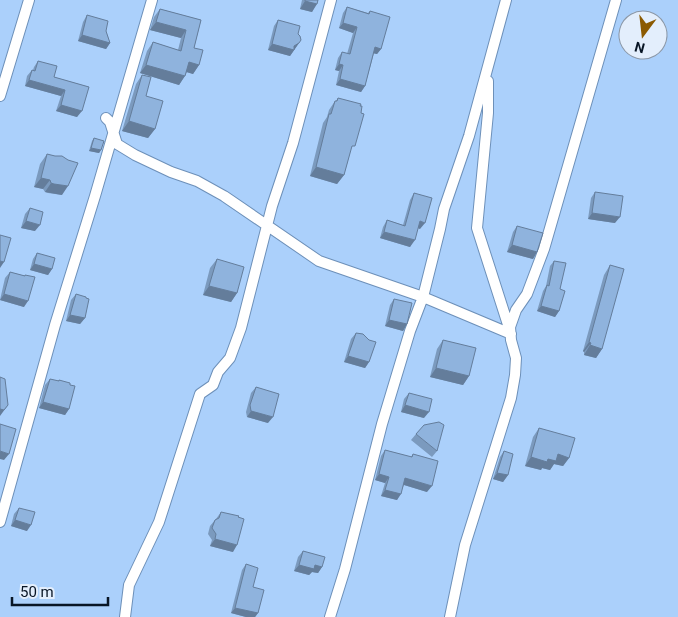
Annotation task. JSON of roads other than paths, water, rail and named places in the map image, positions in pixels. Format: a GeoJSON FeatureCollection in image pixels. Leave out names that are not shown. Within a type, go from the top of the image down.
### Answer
{"type":"FeatureCollection","features":[{"type":"Feature","properties":{"kind":"street"},"geometry":{"type":"LineString","coordinates":[[0,96],[29,0]]}},
{"type":"Feature","properties":{"kind":"street"},"geometry":{"type":"LineString","coordinates":[[0,522],[55,324],[152,0]]}},
{"type":"Feature","properties":{"kind":"street"},"geometry":{"type":"LineString","coordinates":[[125,617],[129,585],[159,522],[200,394],[213,385],[218,372],[230,358],[241,328],[267,227],[293,143],[330,0]]}},
{"type":"Feature","properties":{"kind":"street"},"geometry":{"type":"LineString","coordinates":[[330,617],[345,569],[382,424],[410,331],[423,297],[444,209],[469,136],[506,0]]}},
{"type":"Feature","properties":{"kind":"street"},"geometry":{"type":"LineString","coordinates":[[450,617],[465,546],[511,398],[516,375],[516,358],[510,327],[516,310],[527,294],[544,249],[616,0]]}},
{"type":"Feature","properties":{"kind":"street"},"geometry":{"type":"LineString","coordinates":[[488,68],[488,114],[477,228],[511,334]]}},
{"type":"Feature","properties":{"kind":"street"},"geometry":{"type":"LineString","coordinates":[[106,118],[110,122],[117,144],[170,172],[197,181],[224,196],[319,261],[423,297],[511,334]]}}]}
